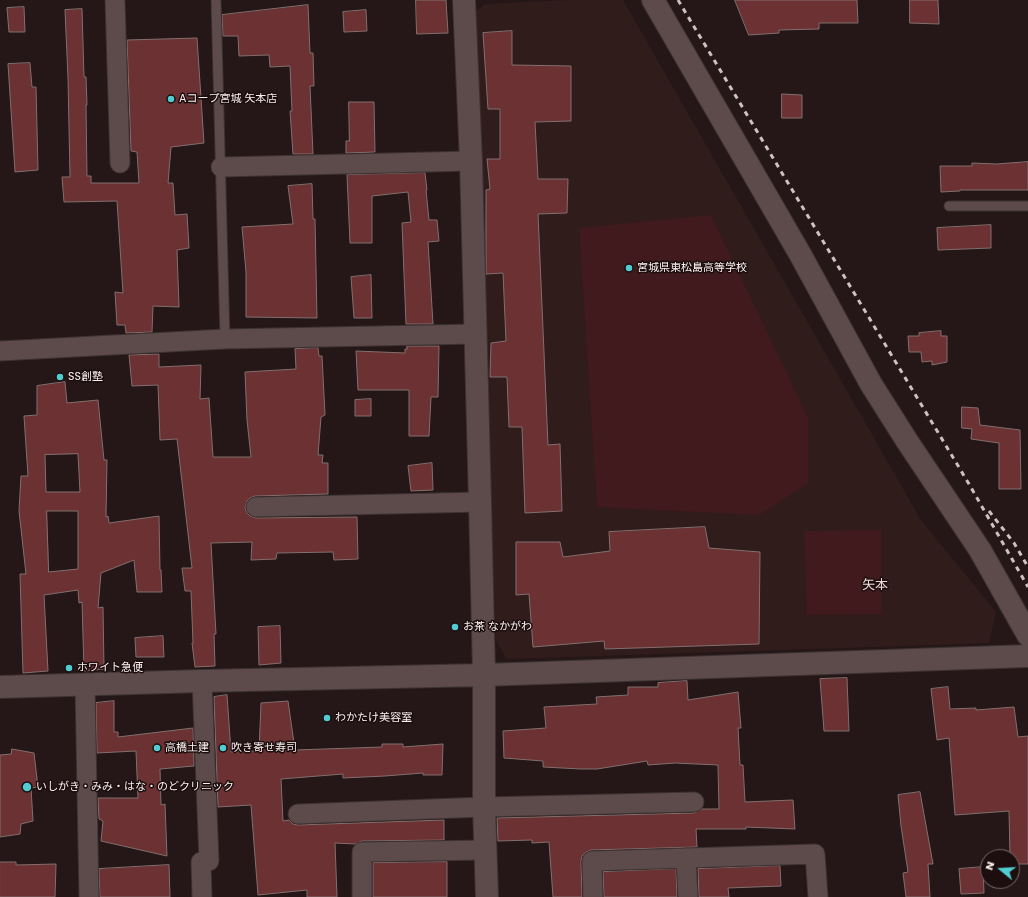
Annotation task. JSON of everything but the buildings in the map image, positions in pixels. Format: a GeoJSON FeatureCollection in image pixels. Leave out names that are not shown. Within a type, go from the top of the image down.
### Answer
{"type":"FeatureCollection","features":[{"type":"Feature","properties":{"kind":"street"},"geometry":{"type":"LineString","coordinates":[[115,0],[120,163]]}},
{"type":"Feature","properties":{"kind":"street"},"geometry":{"type":"LineString","coordinates":[[464,0],[471,161],[480,502],[484,675],[484,807],[487,897]]}},
{"type":"Feature","properties":{"kind":"street"},"geometry":{"type":"LineString","coordinates":[[653,0],[796,248],[871,384],[980,550],[1028,635]]}},
{"type":"Feature","properties":{"kind":"street"},"geometry":{"type":"LineString","coordinates":[[221,167],[471,161]]}},
{"type":"Feature","properties":{"kind":"street"},"geometry":{"type":"LineString","coordinates":[[0,351],[225,339],[475,334]]}},
{"type":"Feature","properties":{"kind":"street"},"geometry":{"type":"LineString","coordinates":[[256,507],[480,502]]}},
{"type":"Feature","properties":{"kind":"street"},"geometry":{"type":"LineString","coordinates":[[0,687],[484,675],[1028,656]]}},
{"type":"Feature","properties":{"kind":"street"},"geometry":{"type":"LineString","coordinates":[[202,681],[209,861],[201,862],[202,897]]}},
{"type":"Feature","properties":{"kind":"street"},"geometry":{"type":"LineString","coordinates":[[85,685],[89,897]]}},
{"type":"Feature","properties":{"kind":"street"},"geometry":{"type":"LineString","coordinates":[[298,814],[484,807],[694,802]]}},
{"type":"Feature","properties":{"kind":"street"},"geometry":{"type":"LineString","coordinates":[[362,897],[362,852],[485,850]]}},
{"type":"Feature","properties":{"kind":"street"},"geometry":{"type":"LineString","coordinates":[[592,897],[592,861],[815,854],[818,897]]}},
{"type":"Feature","properties":{"kind":"street"},"geometry":{"type":"LineString","coordinates":[[686,858],[688,897]]}},
{"type":"Feature","properties":{"kind":"lane"},"geometry":{"type":"LineString","coordinates":[[216,0],[225,339]]}},
{"type":"Feature","properties":{"kind":"lane"},"geometry":{"type":"LineString","coordinates":[[949,206],[1028,206]]}},
{"type":"Feature","properties":{"kind":"shaded area","name":"宮城県東松島高等学校"},"geometry":{"type":"Polygon","coordinates":[[[569,0],[623,0],[921,520],[996,612],[989,643],[507,659],[496,641],[471,16],[485,4],[569,0]]]}},
{"type":"Feature","properties":{"kind":"shaded area"},"geometry":{"type":"Polygon","coordinates":[[[711,215],[808,418],[808,483],[759,515],[597,507],[579,228],[711,215]]]}},
{"type":"Feature","properties":{"kind":"shaded area"},"geometry":{"type":"Polygon","coordinates":[[[881,530],[882,614],[807,615],[804,531],[881,530]]]}},
{"type":"Feature","properties":{"kind":"railway"},"geometry":{"type":"LineString","coordinates":[[678,0],[969,484],[1028,587]]}},
{"type":"Feature","properties":{"kind":"railway"},"geometry":{"type":"LineString","coordinates":[[989,511],[1014,543],[1028,567]]}},
{"type":"Feature","properties":{"kind":"place","name":"Aコープ宮城 矢本店"},"geometry":{"type":"Point","coordinates":[171,99]}},
{"type":"Feature","properties":{"kind":"place","name":"宮城県東松島高等学校"},"geometry":{"type":"Point","coordinates":[629,268]}},
{"type":"Feature","properties":{"kind":"place","name":"SS創塾"},"geometry":{"type":"Point","coordinates":[60,377]}},
{"type":"Feature","properties":{"kind":"place","name":"お茶 なかがわ"},"geometry":{"type":"Point","coordinates":[455,627]}},
{"type":"Feature","properties":{"kind":"place","name":"ホワイト急便"},"geometry":{"type":"Point","coordinates":[69,668]}},
{"type":"Feature","properties":{"kind":"place","name":"わかたけ美容室"},"geometry":{"type":"Point","coordinates":[327,718]}},
{"type":"Feature","properties":{"kind":"place","name":"高橋土建"},"geometry":{"type":"Point","coordinates":[157,748]}},
{"type":"Feature","properties":{"kind":"place","name":"吹き寄せ寿司"},"geometry":{"type":"Point","coordinates":[223,748]}},
{"type":"Feature","properties":{"kind":"place","name":"いしがき・みみ・はな・のどクリニック"},"geometry":{"type":"Point","coordinates":[27,787]}},
{"type":"Feature","properties":{"kind":"district","name":"矢本"},"geometry":{"type":"Point","coordinates":[875,586]}}]}
